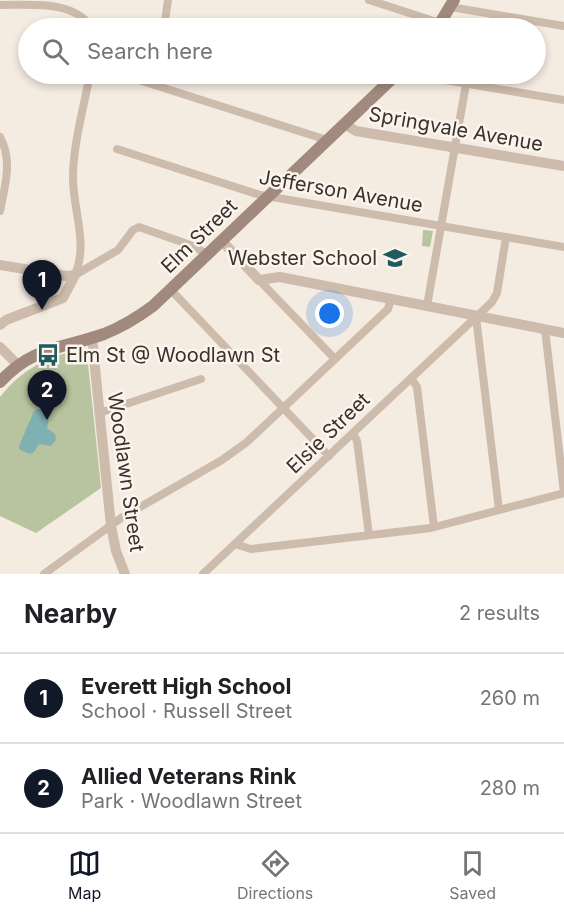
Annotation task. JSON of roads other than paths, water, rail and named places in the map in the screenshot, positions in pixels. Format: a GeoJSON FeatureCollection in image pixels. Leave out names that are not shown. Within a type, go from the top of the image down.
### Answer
{"type":"FeatureCollection","features":[{"type":"Feature","properties":{"kind":"main road"},"geometry":{"type":"LineString","coordinates":[[443,18],[452,4]]}},
{"type":"Feature","properties":{"kind":"main road","name":"Elm Street"},"geometry":{"type":"LineString","coordinates":[[0,382],[18,365],[44,350],[92,338],[115,329],[153,306],[386,84]]}},
{"type":"Feature","properties":{"kind":"street"},"geometry":{"type":"LineString","coordinates":[[167,18],[168,0]]}},
{"type":"Feature","properties":{"kind":"street"},"geometry":{"type":"LineString","coordinates":[[369,0],[417,18]]}},
{"type":"Feature","properties":{"kind":"street"},"geometry":{"type":"LineString","coordinates":[[452,4],[523,18]]}},
{"type":"Feature","properties":{"kind":"street"},"geometry":{"type":"LineString","coordinates":[[0,5],[69,7],[85,18]]}},
{"type":"Feature","properties":{"kind":"street"},"geometry":{"type":"LineString","coordinates":[[546,22],[564,26]]}},
{"type":"Feature","properties":{"kind":"street"},"geometry":{"type":"LineString","coordinates":[[0,325],[10,318],[61,299],[66,295],[75,275],[79,264],[81,240],[73,172],[88,84]]}},
{"type":"Feature","properties":{"kind":"street"},"geometry":{"type":"LineString","coordinates":[[152,84],[327,140]]}},
{"type":"Feature","properties":{"kind":"street"},"geometry":{"type":"LineString","coordinates":[[426,306],[465,84],[564,100]]}},
{"type":"Feature","properties":{"kind":"street","name":"Springvale Avenue"},"geometry":{"type":"LineString","coordinates":[[344,124],[356,130],[564,166]]}},
{"type":"Feature","properties":{"kind":"street"},"geometry":{"type":"LineString","coordinates":[[0,136],[8,155],[8,169],[0,211]]}},
{"type":"Feature","properties":{"kind":"street","name":"Jefferson Avenue"},"geometry":{"type":"LineString","coordinates":[[117,149],[258,194],[564,247]]}},
{"type":"Feature","properties":{"kind":"street"},"geometry":{"type":"LineString","coordinates":[[0,265],[66,276],[75,275],[115,252],[138,227],[195,247],[207,255]]}},
{"type":"Feature","properties":{"kind":"street","name":"Elsie Street"},"geometry":{"type":"LineString","coordinates":[[203,574],[492,302],[496,295],[506,237]]}},
{"type":"Feature","properties":{"kind":"street"},"geometry":{"type":"LineString","coordinates":[[222,241],[335,359]]}},
{"type":"Feature","properties":{"kind":"street"},"geometry":{"type":"LineString","coordinates":[[260,280],[280,277],[564,333]]}},
{"type":"Feature","properties":{"kind":"street"},"geometry":{"type":"LineString","coordinates":[[171,290],[329,456]]}},
{"type":"Feature","properties":{"kind":"street"},"geometry":{"type":"LineString","coordinates":[[44,574],[121,518],[233,453],[388,309],[391,299]]}},
{"type":"Feature","properties":{"kind":"street"},"geometry":{"type":"LineString","coordinates":[[476,317],[499,510]]}},
{"type":"Feature","properties":{"kind":"street"},"geometry":{"type":"LineString","coordinates":[[235,544],[250,549],[434,527],[564,493],[545,329]]}},
{"type":"Feature","properties":{"kind":"street","name":"Woodlawn Street"},"geometry":{"type":"LineString","coordinates":[[92,338],[111,526],[116,551],[125,574]]}},
{"type":"Feature","properties":{"kind":"street"},"geometry":{"type":"LineString","coordinates":[[0,347],[18,365]]}},
{"type":"Feature","properties":{"kind":"street"},"geometry":{"type":"LineString","coordinates":[[411,378],[417,388],[434,527]]}},
{"type":"Feature","properties":{"kind":"street"},"geometry":{"type":"LineString","coordinates":[[99,413],[201,379]]}},
{"type":"Feature","properties":{"kind":"street"},"geometry":{"type":"LineString","coordinates":[[353,433],[357,441],[369,535]]}},
{"type":"Feature","properties":{"kind":"water"},"geometry":{"type":"Polygon","coordinates":[[[39,409],[50,414],[47,428],[55,434],[56,440],[51,446],[39,444],[30,454],[20,450],[19,446],[34,411],[39,409]]]}},
{"type":"Feature","properties":{"kind":"place","name":"Webster School"},"geometry":{"type":"Point","coordinates":[395,258]}},
{"type":"Feature","properties":{"kind":"place","name":"Everett High School"},"geometry":{"type":"Point","coordinates":[42,310]}},
{"type":"Feature","properties":{"kind":"place","name":"Elm St @ Woodlawn St"},"geometry":{"type":"Point","coordinates":[48,355]}},
{"type":"Feature","properties":{"kind":"place","name":"Allied Veterans Rink"},"geometry":{"type":"Point","coordinates":[47,420]}}]}
